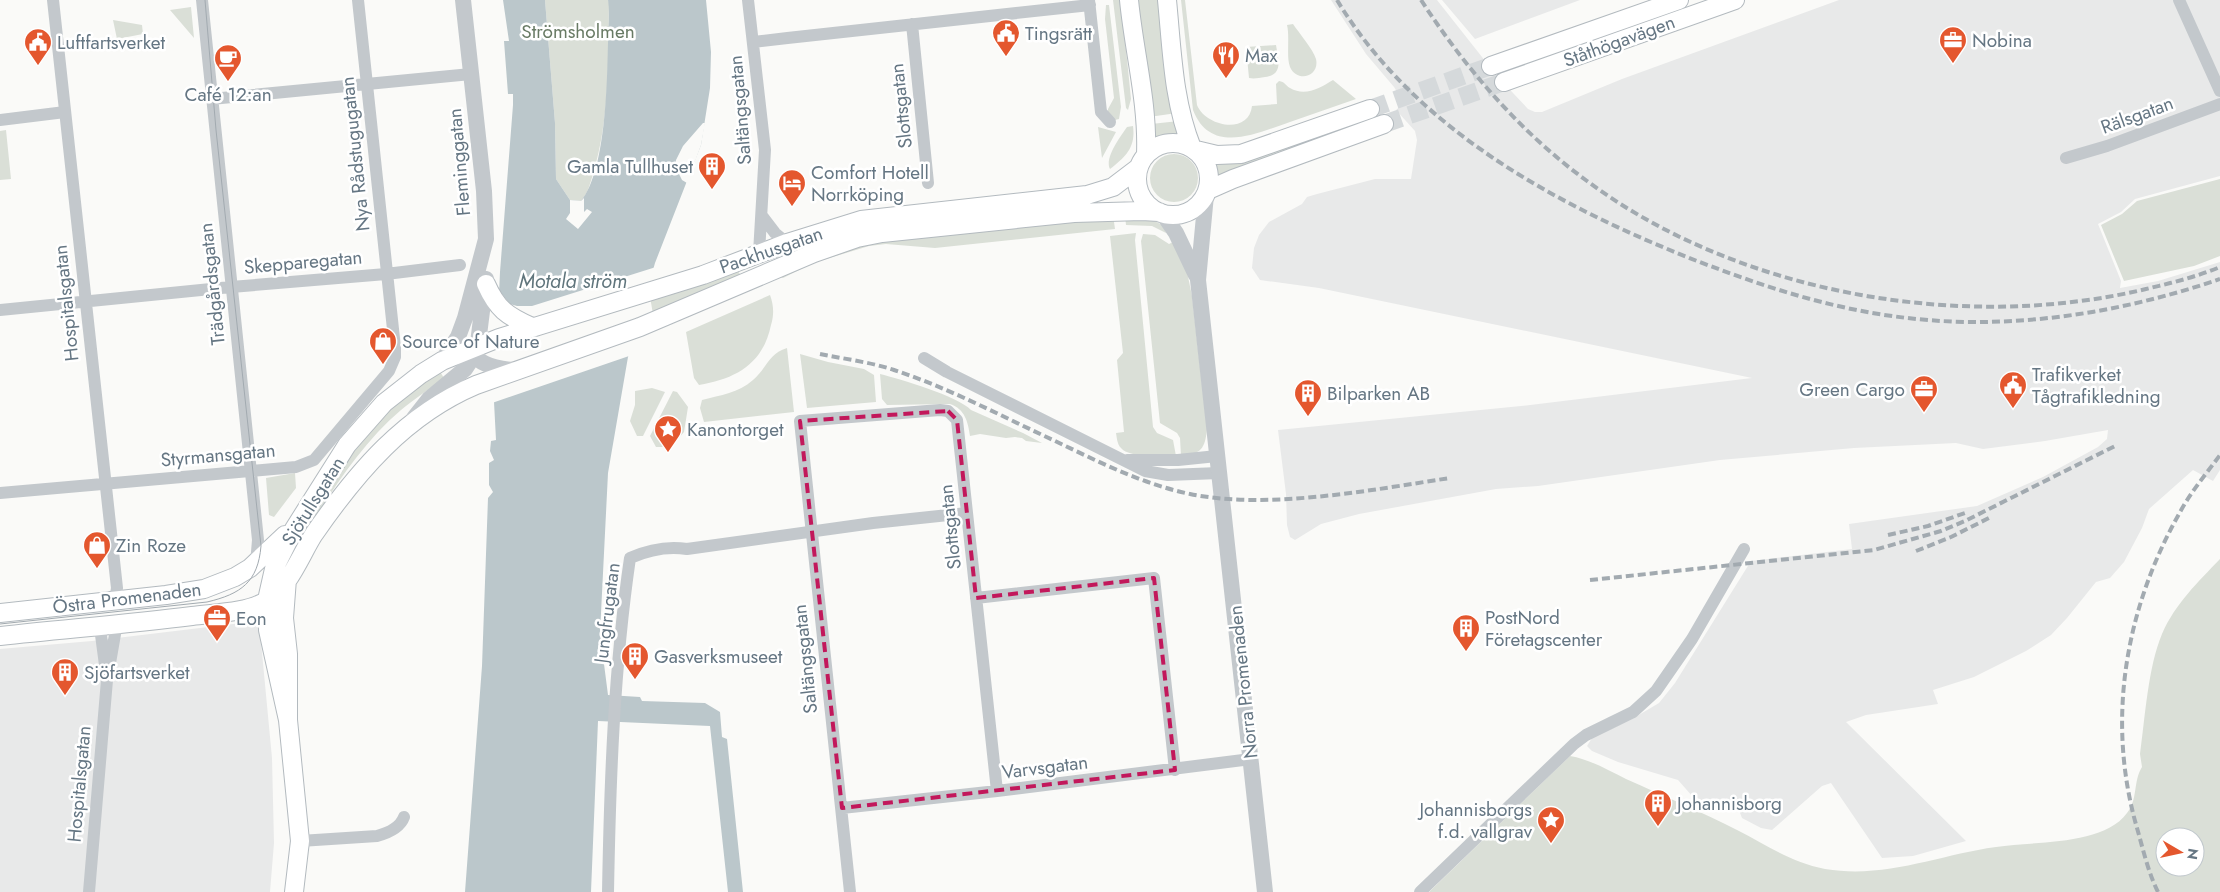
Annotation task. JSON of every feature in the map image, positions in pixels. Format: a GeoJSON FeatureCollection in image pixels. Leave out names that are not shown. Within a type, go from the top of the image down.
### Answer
{"type":"FeatureCollection","features":[{"type":"Feature","properties":{"kind":"main road"},"geometry":{"type":"LineString","coordinates":[[1129,0],[1142,79],[1146,121],[1139,161],[1139,190],[1156,210],[1181,214],[1204,197],[1384,124]]}},
{"type":"Feature","properties":{"kind":"main road"},"geometry":{"type":"LineString","coordinates":[[1167,0],[1176,88],[1181,116],[1194,149],[1208,168],[1210,183],[1204,197]]}},
{"type":"Feature","properties":{"kind":"main road","name":"Ståthögavägen"},"geometry":{"type":"LineString","coordinates":[[1491,66],[1679,0]]}},
{"type":"Feature","properties":{"kind":"main road","name":"Ståthögavägen"},"geometry":{"type":"LineString","coordinates":[[1504,82],[1735,0]]}},
{"type":"Feature","properties":{"kind":"main road"},"geometry":{"type":"LineString","coordinates":[[1139,161],[1156,146],[1168,143],[1181,143],[1217,156],[1241,154],[1370,109]]}},
{"type":"Feature","properties":{"kind":"main road","name":"Packhusgatan"},"geometry":{"type":"LineString","coordinates":[[479,348],[532,327],[702,275],[787,243],[861,220],[1073,205],[1139,161]]}},
{"type":"Feature","properties":{"kind":"main road","name":"Packhusgatan"},"geometry":{"type":"LineString","coordinates":[[514,370],[640,327],[814,253],[857,238],[882,232],[1117,200],[1156,210]]}},
{"type":"Feature","properties":{"kind":"main road"},"geometry":{"type":"LineString","coordinates":[[486,284],[496,304],[511,317],[532,327]]}},
{"type":"Feature","properties":{"kind":"main road","name":"Sjötullsgatan"},"geometry":{"type":"LineString","coordinates":[[288,720],[268,630],[267,600],[274,569],[294,529],[357,431],[384,403],[442,360],[479,348]]}},
{"type":"Feature","properties":{"kind":"main road","name":"Sjötullsgatan"},"geometry":{"type":"LineString","coordinates":[[294,892],[300,841],[288,720],[288,654],[284,618],[287,578],[337,502],[380,451],[410,423],[493,372],[514,370]]}},
{"type":"Feature","properties":{"kind":"main road","name":"Östra Promenaden"},"geometry":{"type":"LineString","coordinates":[[0,613],[116,601],[204,589],[235,577],[256,564],[270,548],[294,529]]}},
{"type":"Feature","properties":{"kind":"main road","name":"Östra Promenaden"},"geometry":{"type":"LineString","coordinates":[[0,636],[214,613],[258,605],[276,593],[287,578]]}},
{"type":"Feature","properties":{"kind":"street","name":"Hospitalsgatan"},"geometry":{"type":"LineString","coordinates":[[53,0],[106,483],[117,588],[116,601]]}},
{"type":"Feature","properties":{"kind":"street","name":"Trädgårdsgatan"},"geometry":{"type":"LineString","coordinates":[[202,0],[251,471],[258,545],[256,564]]}},
{"type":"Feature","properties":{"kind":"street","name":"Nya Rådstugugatan"},"geometry":{"type":"LineString","coordinates":[[358,0],[395,348],[392,364]]}},
{"type":"Feature","properties":{"kind":"street","name":"Fleminggatan"},"geometry":{"type":"LineString","coordinates":[[463,0],[484,191],[486,239],[466,318],[464,335],[479,348]]}},
{"type":"Feature","properties":{"kind":"street","name":"Saltängsgatan"},"geometry":{"type":"LineString","coordinates":[[748,0],[765,150],[759,253]]}},
{"type":"Feature","properties":{"kind":"street"},"geometry":{"type":"LineString","coordinates":[[2179,0],[2220,90]]}},
{"type":"Feature","properties":{"kind":"street"},"geometry":{"type":"LineString","coordinates":[[752,42],[1090,3],[1101,112],[1110,122]]}},
{"type":"Feature","properties":{"kind":"street","name":"Slottsgatan"},"geometry":{"type":"LineString","coordinates":[[912,24],[928,183]]}},
{"type":"Feature","properties":{"kind":"street"},"geometry":{"type":"LineString","coordinates":[[211,99],[471,74]]}},
{"type":"Feature","properties":{"kind":"street","name":"Rälsgatan"},"geometry":{"type":"LineString","coordinates":[[2066,158],[2107,146],[2220,104]]}},
{"type":"Feature","properties":{"kind":"street"},"geometry":{"type":"LineString","coordinates":[[0,120],[65,112]]}},
{"type":"Feature","properties":{"kind":"street","name":"Norra Promenaden"},"geometry":{"type":"LineString","coordinates":[[1204,197],[1193,226],[1193,239],[1199,260],[1198,280],[1265,892]]}},
{"type":"Feature","properties":{"kind":"street","name":"Norra Promenaden"},"geometry":{"type":"LineString","coordinates":[[1156,210],[1185,249],[1198,280]]}},
{"type":"Feature","properties":{"kind":"street"},"geometry":{"type":"LineString","coordinates":[[762,216],[787,243]]}},
{"type":"Feature","properties":{"kind":"street"},"geometry":{"type":"LineString","coordinates":[[486,239],[486,284],[479,348],[493,372]]}},
{"type":"Feature","properties":{"kind":"street","name":"Skepparegatan"},"geometry":{"type":"LineString","coordinates":[[0,310],[386,274],[460,265]]}},
{"type":"Feature","properties":{"kind":"street","name":"Fleminggatan"},"geometry":{"type":"LineString","coordinates":[[442,360],[458,337],[466,318]]}},
{"type":"Feature","properties":{"kind":"street","name":"Sjötullsgatan"},"geometry":{"type":"LineString","coordinates":[[410,423],[429,399],[465,369],[479,348]]}},
{"type":"Feature","properties":{"kind":"street"},"geometry":{"type":"LineString","coordinates":[[924,358],[946,372],[1125,460],[1145,472],[1168,475],[1219,473]]}},
{"type":"Feature","properties":{"kind":"street","name":"Styrmansgatan"},"geometry":{"type":"LineString","coordinates":[[0,493],[296,467],[314,460],[389,371],[392,364]]}},
{"type":"Feature","properties":{"kind":"street","name":"Slottsgatan"},"geometry":{"type":"LineString","coordinates":[[800,421],[948,411],[957,420],[996,792]]}},
{"type":"Feature","properties":{"kind":"street","name":"Saltängsgatan"},"geometry":{"type":"LineString","coordinates":[[800,421],[850,892]]}},
{"type":"Feature","properties":{"kind":"street"},"geometry":{"type":"LineString","coordinates":[[1125,460],[1178,460],[1217,456]]}},
{"type":"Feature","properties":{"kind":"street","name":"Jungfrugatan"},"geometry":{"type":"LineString","coordinates":[[608,892],[614,721],[623,612],[630,558],[642,553],[674,547],[687,549],[968,513]]}},
{"type":"Feature","properties":{"kind":"street"},"geometry":{"type":"LineString","coordinates":[[1420,892],[1574,744],[1586,735],[1633,712],[1656,691],[1692,639],[1744,549]]}},
{"type":"Feature","properties":{"kind":"street"},"geometry":{"type":"LineString","coordinates":[[976,598],[1154,578],[1175,770]]}},
{"type":"Feature","properties":{"kind":"street","name":"Hospitalsgatan"},"geometry":{"type":"LineString","coordinates":[[89,892],[107,680],[117,623]]}},
{"type":"Feature","properties":{"kind":"street","name":"Hospitalsgatan"},"geometry":{"type":"LineString","coordinates":[[96,626],[101,635],[107,680]]}},
{"type":"Feature","properties":{"kind":"street","name":"Varvsgatan"},"geometry":{"type":"LineString","coordinates":[[842,808],[996,792],[1251,759]]}},
{"type":"Feature","properties":{"kind":"street"},"geometry":{"type":"LineString","coordinates":[[300,841],[377,836],[388,833],[402,822],[404,817]]}},
{"type":"Feature","properties":{"kind":"highlighted area"},"geometry":{"type":"Polygon","coordinates":[[[948,411],[957,420],[976,598],[1154,578],[1175,770],[842,808],[800,421],[948,411]]]}},
{"type":"Feature","properties":{"kind":"shaded area"},"geometry":{"type":"Polygon","coordinates":[[[1331,0],[1437,0],[1497,76],[1528,109],[1542,112],[1622,79],[1839,0],[2220,0],[2220,176],[2135,199],[2121,212],[2098,224],[2121,281],[2120,288],[2158,281],[2220,262],[2220,470],[2213,481],[2193,470],[2149,509],[2142,528],[2124,562],[2110,578],[2096,582],[2051,635],[2026,651],[1974,677],[1933,690],[1938,704],[1866,715],[1846,722],[1966,841],[1913,856],[1882,858],[1831,783],[1822,786],[1772,830],[1761,828],[1742,818],[1735,800],[1706,802],[1693,797],[1678,780],[1618,762],[1592,751],[1587,746],[1592,738],[1632,719],[1659,703],[1675,683],[1751,561],[1852,549],[1849,524],[1977,506],[2043,477],[2098,447],[2107,439],[2108,430],[1983,449],[1956,443],[1854,448],[1720,460],[1538,486],[1496,489],[1359,514],[1321,524],[1295,540],[1290,537],[1287,525],[1286,494],[1278,430],[1521,406],[1752,378],[1319,288],[1260,280],[1252,268],[1254,248],[1259,235],[1269,222],[1302,204],[1307,197],[1375,179],[1411,179],[1417,140],[1415,131],[1396,110],[1404,103],[1394,87],[1366,54],[1331,0]]]}},
{"type":"Feature","properties":{"kind":"shaded area"},"geometry":{"type":"Polygon","coordinates":[[[1442,0],[1580,0],[1475,39],[1442,0]]]}},
{"type":"Feature","properties":{"kind":"shaded area"},"geometry":{"type":"Polygon","coordinates":[[[259,621],[272,758],[274,843],[270,892],[0,892],[0,649],[92,641],[259,621]]]}},
{"type":"Feature","properties":{"kind":"green space","name":"Strömsholmen"},"geometry":{"type":"Polygon","coordinates":[[[545,0],[608,0],[609,3],[607,89],[603,132],[591,181],[581,201],[570,200],[556,179],[555,123],[545,0]]]}},
{"type":"Feature","properties":{"kind":"green space"},"geometry":{"type":"Polygon","coordinates":[[[1113,0],[1121,0],[1131,99],[1128,110],[1126,108],[1113,0]]]}},
{"type":"Feature","properties":{"kind":"green space"},"geometry":{"type":"Polygon","coordinates":[[[1136,0],[1163,0],[1177,113],[1149,117],[1136,0]]]}},
{"type":"Feature","properties":{"kind":"green space"},"geometry":{"type":"Polygon","coordinates":[[[1181,0],[1185,0],[1197,105],[1209,119],[1227,125],[1236,124],[1243,121],[1249,115],[1252,106],[1277,104],[1276,84],[1279,81],[1296,91],[1307,92],[1333,80],[1356,99],[1250,135],[1223,137],[1211,133],[1201,124],[1193,110],[1181,0]]]}},
{"type":"Feature","properties":{"kind":"green space"},"geometry":{"type":"Polygon","coordinates":[[[1106,5],[1109,5],[1121,107],[1119,119],[1115,120],[1108,114],[1108,109],[1114,98],[1105,19],[1106,5]]]}},
{"type":"Feature","properties":{"kind":"green space"},"geometry":{"type":"Polygon","coordinates":[[[191,7],[194,38],[170,10],[191,7]]]}},
{"type":"Feature","properties":{"kind":"green space"},"geometry":{"type":"Polygon","coordinates":[[[113,20],[142,25],[143,34],[117,39],[113,20]]]}},
{"type":"Feature","properties":{"kind":"green space"},"geometry":{"type":"Polygon","coordinates":[[[1293,24],[1316,59],[1315,70],[1307,76],[1298,75],[1290,67],[1287,25],[1293,24]]]}},
{"type":"Feature","properties":{"kind":"green space"},"geometry":{"type":"Polygon","coordinates":[[[1276,45],[1278,66],[1275,73],[1271,76],[1249,78],[1246,47],[1276,45]]]}},
{"type":"Feature","properties":{"kind":"green space"},"geometry":{"type":"Polygon","coordinates":[[[1377,115],[1378,120],[1215,178],[1215,163],[1233,163],[1256,158],[1377,115]]]}},
{"type":"Feature","properties":{"kind":"green space"},"geometry":{"type":"Polygon","coordinates":[[[1179,121],[1182,136],[1162,136],[1153,139],[1151,124],[1179,121]]]}},
{"type":"Feature","properties":{"kind":"green space"},"geometry":{"type":"Polygon","coordinates":[[[1133,126],[1131,146],[1110,169],[1109,159],[1114,147],[1127,127],[1133,126]]]}},
{"type":"Feature","properties":{"kind":"green space"},"geometry":{"type":"Polygon","coordinates":[[[1098,127],[1116,132],[1102,158],[1098,127]]]}},
{"type":"Feature","properties":{"kind":"green space"},"geometry":{"type":"Polygon","coordinates":[[[6,130],[11,179],[0,180],[0,131],[6,130]]]}},
{"type":"Feature","properties":{"kind":"green space"},"geometry":{"type":"Polygon","coordinates":[[[1174,154],[1183,156],[1191,161],[1196,169],[1198,178],[1196,187],[1191,195],[1183,200],[1174,202],[1165,200],[1157,195],[1152,187],[1150,178],[1152,169],[1157,161],[1165,156],[1174,154]]]}},
{"type":"Feature","properties":{"kind":"green space"},"geometry":{"type":"Polygon","coordinates":[[[2220,179],[2220,256],[2194,266],[2124,281],[2101,225],[2122,214],[2137,201],[2220,179]]]}},
{"type":"Feature","properties":{"kind":"green space"},"geometry":{"type":"Polygon","coordinates":[[[1113,215],[1115,229],[935,248],[886,244],[869,246],[813,263],[783,278],[778,276],[828,254],[886,239],[1113,215]]]}},
{"type":"Feature","properties":{"kind":"green space"},"geometry":{"type":"Polygon","coordinates":[[[1125,215],[1149,218],[1164,226],[1166,233],[1152,226],[1126,225],[1125,215]]]}},
{"type":"Feature","properties":{"kind":"green space"},"geometry":{"type":"Polygon","coordinates":[[[1136,233],[1135,240],[1153,427],[1157,433],[1173,440],[1176,456],[1147,456],[1131,453],[1121,448],[1117,439],[1116,433],[1124,432],[1117,360],[1123,353],[1110,236],[1136,233]]]}},
{"type":"Feature","properties":{"kind":"green space"},"geometry":{"type":"Polygon","coordinates":[[[1143,234],[1155,235],[1169,244],[1175,241],[1185,262],[1192,296],[1207,429],[1203,446],[1193,454],[1181,456],[1180,438],[1177,433],[1160,423],[1141,241],[1143,234]]]}},
{"type":"Feature","properties":{"kind":"green space"},"geometry":{"type":"Polygon","coordinates":[[[737,269],[741,276],[653,314],[650,297],[737,269]]]}},
{"type":"Feature","properties":{"kind":"green space"},"geometry":{"type":"Polygon","coordinates":[[[770,295],[773,307],[772,321],[762,350],[754,360],[736,374],[725,379],[699,385],[694,378],[686,332],[770,295]]]}},
{"type":"Feature","properties":{"kind":"green space"},"geometry":{"type":"Polygon","coordinates":[[[787,348],[794,412],[704,422],[700,408],[702,400],[741,388],[758,375],[776,353],[787,348]]]}},
{"type":"Feature","properties":{"kind":"green space"},"geometry":{"type":"Polygon","coordinates":[[[800,354],[864,369],[874,375],[876,402],[807,408],[800,354]]]}},
{"type":"Feature","properties":{"kind":"green space"},"geometry":{"type":"Polygon","coordinates":[[[439,370],[444,378],[401,410],[372,438],[347,470],[303,537],[297,535],[357,444],[398,399],[439,370]]]}},
{"type":"Feature","properties":{"kind":"green space"},"geometry":{"type":"Polygon","coordinates":[[[880,374],[954,399],[971,410],[1042,443],[1026,441],[1015,437],[1006,438],[980,434],[970,436],[967,421],[962,413],[950,404],[887,405],[882,399],[880,374]]]}},
{"type":"Feature","properties":{"kind":"green space"},"geometry":{"type":"Polygon","coordinates":[[[652,388],[665,392],[643,436],[637,436],[630,421],[635,405],[635,391],[652,388]]]}},
{"type":"Feature","properties":{"kind":"green space"},"geometry":{"type":"Polygon","coordinates":[[[673,391],[677,392],[688,407],[684,432],[671,447],[656,447],[650,436],[673,391]]]}},
{"type":"Feature","properties":{"kind":"green space"},"geometry":{"type":"Polygon","coordinates":[[[295,473],[296,488],[274,517],[269,515],[266,478],[295,473]]]}},
{"type":"Feature","properties":{"kind":"green space"},"geometry":{"type":"Polygon","coordinates":[[[2220,559],[2220,892],[1429,892],[1570,756],[1598,765],[1739,831],[1802,863],[1825,869],[1869,871],[1891,869],[1996,847],[2067,840],[2085,837],[2102,831],[2116,824],[2127,813],[2133,802],[2137,778],[2142,767],[2140,754],[2145,709],[2157,647],[2173,613],[2195,585],[2220,559]]]}},
{"type":"Feature","properties":{"kind":"water","name":"Motala ström"},"geometry":{"type":"Polygon","coordinates":[[[503,0],[545,0],[555,123],[556,179],[570,200],[581,201],[596,169],[604,125],[607,80],[608,0],[706,0],[711,52],[710,88],[701,145],[655,263],[628,357],[608,473],[600,633],[608,695],[640,697],[642,701],[705,703],[720,712],[722,737],[727,739],[743,892],[728,892],[710,726],[598,721],[591,892],[465,892],[482,666],[488,498],[493,492],[489,485],[489,463],[494,460],[490,451],[491,441],[496,440],[494,402],[500,272],[513,105],[513,94],[508,94],[504,41],[509,41],[503,0]]]}},
{"type":"Feature","properties":{"kind":"pier"},"geometry":{"type":"Polygon","coordinates":[[[705,123],[701,145],[687,183],[682,180],[678,172],[675,172],[676,160],[683,146],[705,123]]]}},
{"type":"Feature","properties":{"kind":"pier"},"geometry":{"type":"Polygon","coordinates":[[[584,198],[584,212],[587,209],[592,212],[578,229],[566,219],[570,213],[570,200],[581,201],[584,198]]]}},
{"type":"Feature","properties":{"kind":"pier"},"geometry":{"type":"Polygon","coordinates":[[[656,267],[632,355],[492,403],[497,294],[502,294],[510,304],[532,306],[656,267]]]}},
{"type":"Feature","properties":{"kind":"tunnel"},"geometry":{"type":"LineString","coordinates":[[1370,109],[1491,66]]}},
{"type":"Feature","properties":{"kind":"tunnel"},"geometry":{"type":"LineString","coordinates":[[1384,124],[1504,82]]}},
{"type":"Feature","properties":{"kind":"tram line"},"geometry":{"type":"LineString","coordinates":[[0,624],[207,602],[219,599],[238,590],[246,584],[256,569],[261,546],[216,130],[205,0]]}},
{"type":"Feature","properties":{"kind":"railway"},"geometry":{"type":"LineString","coordinates":[[1337,0],[1370,47],[1407,88],[1450,126],[1495,159],[1544,189],[1594,216],[1645,240],[1764,285],[1829,304],[1896,317],[1967,322],[1999,322],[2064,316],[2127,305],[2158,298],[2220,279]]}},
{"type":"Feature","properties":{"kind":"railway"},"geometry":{"type":"LineString","coordinates":[[1421,0],[1456,51],[1496,98],[1539,142],[1562,162],[1587,181],[1647,220],[1713,252],[1782,276],[1855,294],[1929,304],[2003,307],[2076,302],[2146,289],[2193,277],[2220,267]]}},
{"type":"Feature","properties":{"kind":"railway"},"geometry":{"type":"LineString","coordinates":[[820,354],[876,365],[914,377],[975,403],[1120,471],[1172,490],[1190,494],[1252,500],[1286,499],[1354,493],[1450,478]]}},
{"type":"Feature","properties":{"kind":"railway"},"geometry":{"type":"LineString","coordinates":[[1590,580],[1874,550],[1941,531],[1965,521],[2117,445]]}},
{"type":"Feature","properties":{"kind":"railway"},"geometry":{"type":"LineString","coordinates":[[2158,892],[2146,860],[2128,788],[2123,747],[2122,707],[2126,667],[2134,627],[2145,589],[2160,551],[2188,499],[2220,455]]}},
{"type":"Feature","properties":{"kind":"railway"},"geometry":{"type":"LineString","coordinates":[[1888,535],[1928,526],[1965,513]]}},
{"type":"Feature","properties":{"kind":"railway"},"geometry":{"type":"LineString","coordinates":[[1916,551],[1951,537],[1991,517]]}},
{"type":"Feature","properties":{"kind":"place","name":"Tingsrätt"},"geometry":{"type":"Point","coordinates":[1006,57]}},
{"type":"Feature","properties":{"kind":"place","name":"Nobina"},"geometry":{"type":"Point","coordinates":[1953,64]}},
{"type":"Feature","properties":{"kind":"place","name":"Luftfartsverket"},"geometry":{"type":"Point","coordinates":[38,66]}},
{"type":"Feature","properties":{"kind":"place","name":"Max"},"geometry":{"type":"Point","coordinates":[1226,79]}},
{"type":"Feature","properties":{"kind":"place","name":"Café 12:an"},"geometry":{"type":"Point","coordinates":[228,82]}},
{"type":"Feature","properties":{"kind":"place","name":"Gamla Tullhuset"},"geometry":{"type":"Point","coordinates":[712,190]}},
{"type":"Feature","properties":{"kind":"place","name":"Comfort Hotell Norrköping"},"geometry":{"type":"Point","coordinates":[792,207]}},
{"type":"Feature","properties":{"kind":"place","name":"Source of Nature"},"geometry":{"type":"Point","coordinates":[383,365]}},
{"type":"Feature","properties":{"kind":"place","name":"Trafikverket Tågtrafikledning"},"geometry":{"type":"Point","coordinates":[2013,409]}},
{"type":"Feature","properties":{"kind":"place","name":"Green Cargo"},"geometry":{"type":"Point","coordinates":[1924,413]}},
{"type":"Feature","properties":{"kind":"place","name":"Bilparken AB"},"geometry":{"type":"Point","coordinates":[1308,417]}},
{"type":"Feature","properties":{"kind":"place","name":"Kanontorget"},"geometry":{"type":"Point","coordinates":[668,453]}},
{"type":"Feature","properties":{"kind":"place","name":"Zin Roze"},"geometry":{"type":"Point","coordinates":[97,569]}},
{"type":"Feature","properties":{"kind":"place","name":"Eon"},"geometry":{"type":"Point","coordinates":[217,642]}},
{"type":"Feature","properties":{"kind":"place","name":"PostNord Företagscenter"},"geometry":{"type":"Point","coordinates":[1466,652]}},
{"type":"Feature","properties":{"kind":"place","name":"Gasverksmuseet"},"geometry":{"type":"Point","coordinates":[635,680]}},
{"type":"Feature","properties":{"kind":"place","name":"Sjöfartsverket"},"geometry":{"type":"Point","coordinates":[65,696]}},
{"type":"Feature","properties":{"kind":"place","name":"Johannisborg"},"geometry":{"type":"Point","coordinates":[1658,827]}},
{"type":"Feature","properties":{"kind":"place","name":"Johannisborgs f.d. vallgrav"},"geometry":{"type":"Point","coordinates":[1551,844]}}]}
